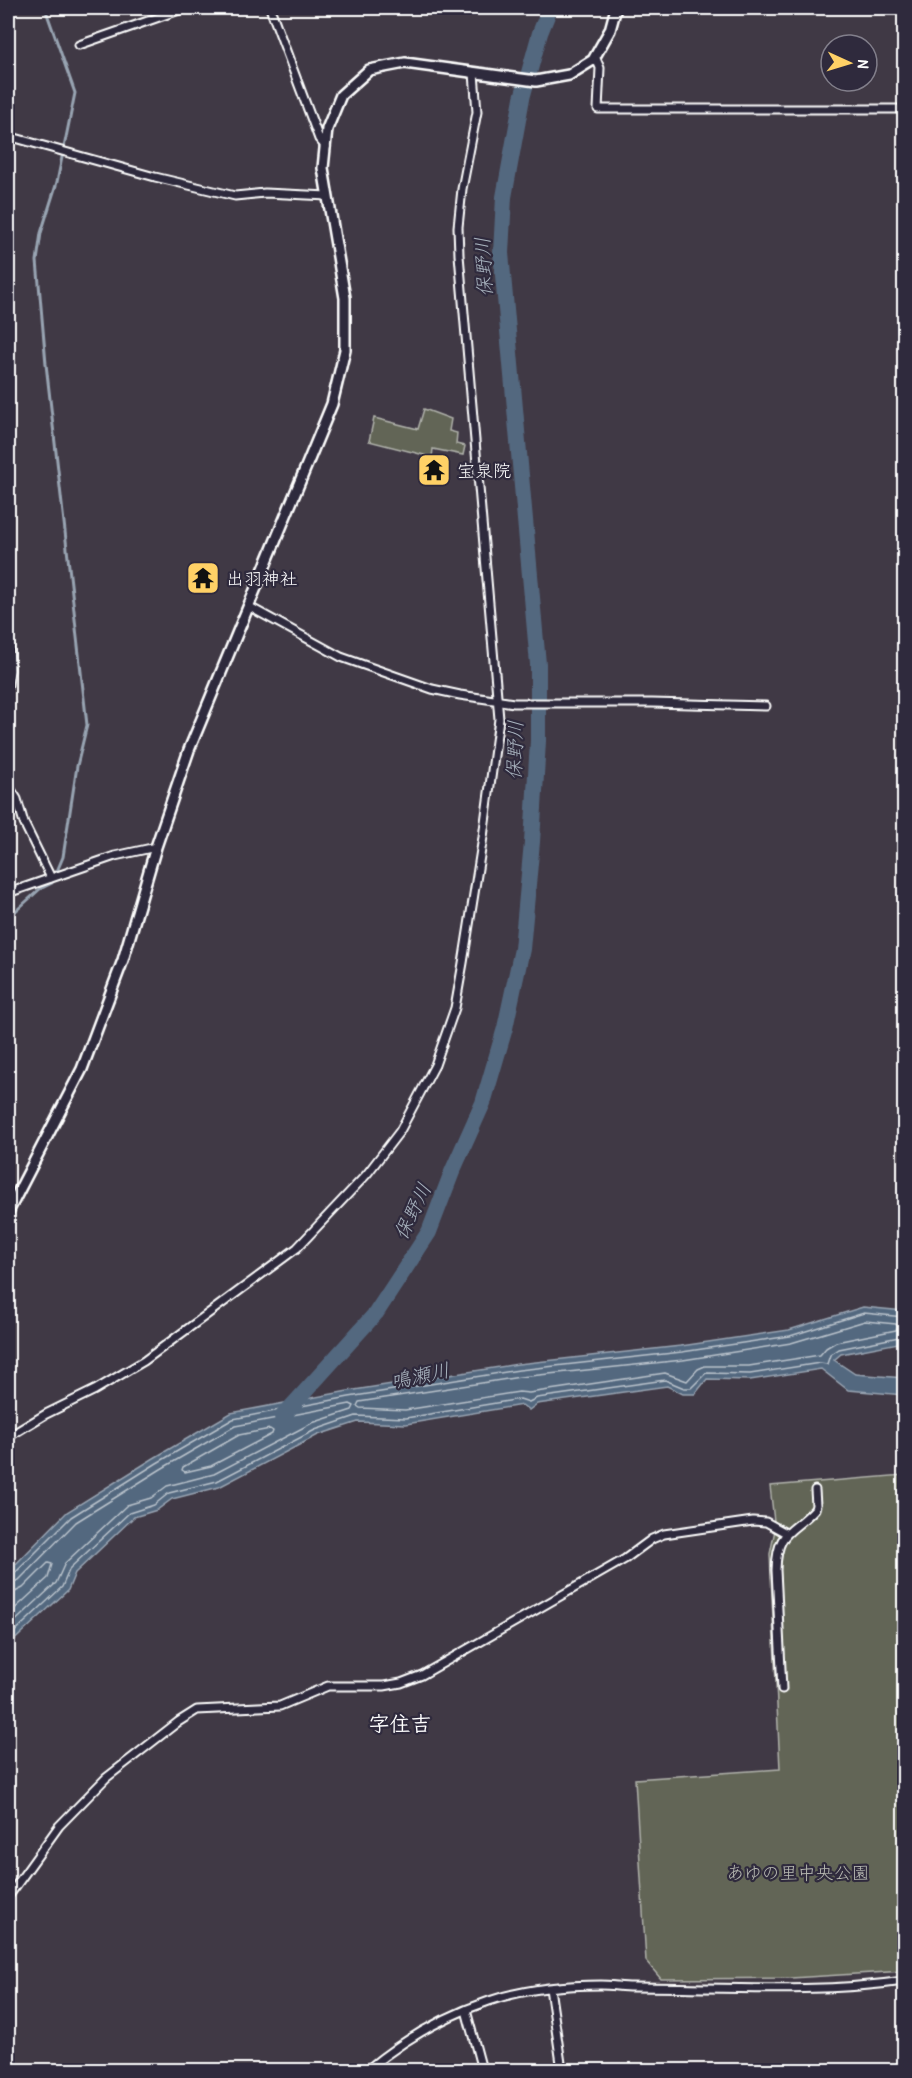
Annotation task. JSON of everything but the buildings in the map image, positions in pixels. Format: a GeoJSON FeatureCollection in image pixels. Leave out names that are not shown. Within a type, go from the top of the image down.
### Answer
{"type":"FeatureCollection","features":[{"type":"Feature","properties":{"kind":"street"},"geometry":{"type":"LineString","coordinates":[[79,45],[184,8]]}},
{"type":"Feature","properties":{"kind":"street"},"geometry":{"type":"LineString","coordinates":[[270,8],[319,139],[326,147]]}},
{"type":"Feature","properties":{"kind":"street"},"geometry":{"type":"LineString","coordinates":[[8,1212],[82,1069],[123,960],[156,847],[189,750],[332,404],[345,350],[345,298],[323,168],[327,129],[341,95],[369,70],[405,63],[536,81],[569,75],[593,60],[610,30],[616,8]]}},
{"type":"Feature","properties":{"kind":"street"},"geometry":{"type":"LineString","coordinates":[[595,56],[600,68],[598,109],[904,109]]}},
{"type":"Feature","properties":{"kind":"street"},"geometry":{"type":"LineString","coordinates":[[8,1437],[144,1361],[297,1248],[367,1174],[400,1131],[435,1065],[454,1008],[483,837],[499,719],[459,255],[458,227],[462,189],[477,112],[474,73]]}},
{"type":"Feature","properties":{"kind":"street"},"geometry":{"type":"LineString","coordinates":[[8,136],[155,177],[235,196],[265,193],[328,196]]}},
{"type":"Feature","properties":{"kind":"street"},"geometry":{"type":"LineString","coordinates":[[249,606],[341,657],[432,689],[514,703],[766,706]]}},
{"type":"Feature","properties":{"kind":"street"},"geometry":{"type":"LineString","coordinates":[[8,610],[10,670],[8,685]]}},
{"type":"Feature","properties":{"kind":"street"},"geometry":{"type":"LineString","coordinates":[[8,785],[17,800],[24,823],[51,878]]}},
{"type":"Feature","properties":{"kind":"street"},"geometry":{"type":"LineString","coordinates":[[8,893],[115,856],[156,847]]}},
{"type":"Feature","properties":{"kind":"street"},"geometry":{"type":"LineString","coordinates":[[782,1689],[776,1562],[779,1543],[786,1533],[815,1509],[815,1490]]}},
{"type":"Feature","properties":{"kind":"street"},"geometry":{"type":"LineString","coordinates":[[8,1897],[59,1826],[106,1778],[197,1710],[280,1706],[328,1686],[384,1686],[401,1683],[422,1675],[625,1559],[652,1539],[664,1534],[753,1521],[766,1522],[786,1533]]}},
{"type":"Feature","properties":{"kind":"street"},"geometry":{"type":"LineString","coordinates":[[367,2070],[407,2040],[466,2010],[505,1997],[550,1988],[602,1985],[783,1989],[856,1986],[904,1981]]}},
{"type":"Feature","properties":{"kind":"street"},"geometry":{"type":"LineString","coordinates":[[550,1988],[562,2070]]}},
{"type":"Feature","properties":{"kind":"street"},"geometry":{"type":"LineString","coordinates":[[466,2010],[482,2070]]}},
{"type":"Feature","properties":{"kind":"green space"},"geometry":{"type":"Polygon","coordinates":[[[424,409],[451,419],[449,431],[457,433],[456,444],[465,446],[463,455],[433,449],[432,457],[369,441],[374,418],[418,429],[424,409]]]}},
{"type":"Feature","properties":{"kind":"green space","name":"あゆの里中央公園"},"geometry":{"type":"Polygon","coordinates":[[[904,1475],[904,1971],[791,1978],[661,1979],[646,1961],[635,1779],[780,1769],[770,1554],[775,1530],[770,1486],[904,1475]]]}},
{"type":"Feature","properties":{"kind":"water"},"geometry":{"type":"Polygon","coordinates":[[[863,1307],[904,1311],[904,1342],[841,1354],[834,1360],[855,1374],[904,1378],[904,1395],[848,1390],[821,1369],[750,1380],[707,1379],[695,1394],[683,1394],[667,1386],[537,1404],[529,1410],[522,1405],[406,1424],[358,1422],[318,1435],[219,1487],[172,1499],[157,1510],[134,1517],[75,1573],[68,1590],[8,1646],[8,1572],[67,1512],[231,1413],[348,1391],[518,1364],[681,1346],[789,1330],[863,1307]]]}},
{"type":"Feature","properties":{"kind":"waterway"},"geometry":{"type":"LineString","coordinates":[[8,918],[40,889],[52,883],[63,857],[77,766],[87,725],[46,364],[37,261],[41,233],[57,182],[75,93],[45,8]]}},
{"type":"Feature","properties":{"kind":"waterway","name":"保野川"},"geometry":{"type":"LineString","coordinates":[[282,1417],[376,1313],[429,1232],[452,1172],[483,1103],[505,1028],[522,949],[538,741],[538,664],[501,253],[504,197],[522,98],[540,33],[550,8]]}},
{"type":"Feature","properties":{"kind":"place","name":"宝泉院"},"geometry":{"type":"Point","coordinates":[434,470]}},
{"type":"Feature","properties":{"kind":"place","name":"出羽神社"},"geometry":{"type":"Point","coordinates":[203,578]}},
{"type":"Feature","properties":{"kind":"district","name":"字住吉"},"geometry":{"type":"Point","coordinates":[400,1723]}},
{"type":"Feature","properties":{"kind":"water label","name":"鳴瀬川"},"geometry":{"type":"Point","coordinates":[420,1375]}}]}
